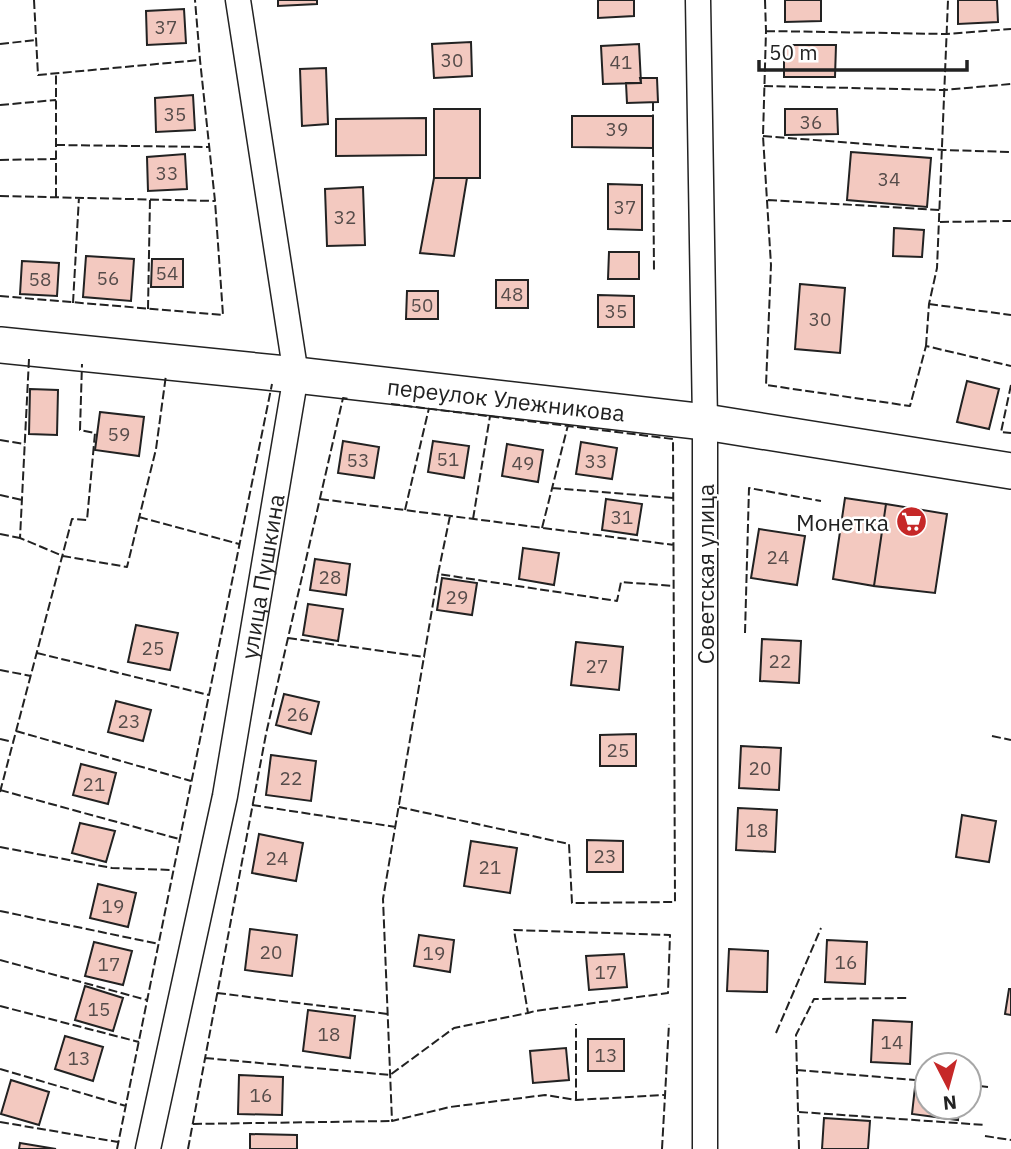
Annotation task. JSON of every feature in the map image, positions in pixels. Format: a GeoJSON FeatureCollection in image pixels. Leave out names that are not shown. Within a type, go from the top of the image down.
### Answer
{"type":"FeatureCollection","features":[{"type":"Feature","properties":{"kind":"main road","name":"переулок Улежникова"},"geometry":{"type":"LineString","coordinates":[[0,345],[296,375],[705,422],[1011,471]]}},
{"type":"Feature","properties":{"kind":"street","name":"улица Пушкина"},"geometry":{"type":"LineString","coordinates":[[148,1149],[225,796],[296,375],[238,0]]}},
{"type":"Feature","properties":{"kind":"street","name":"Советская улица"},"geometry":{"type":"LineString","coordinates":[[698,0],[705,422],[705,1149]]}},
{"type":"Feature","properties":{"kind":"building"},"geometry":{"type":"Polygon","coordinates":[[[278,0],[317,0],[317,4],[278,6],[278,0]]]}},
{"type":"Feature","properties":{"kind":"building"},"geometry":{"type":"Polygon","coordinates":[[[598,0],[634,0],[634,16],[598,18],[598,0]]]}},
{"type":"Feature","properties":{"kind":"building"},"geometry":{"type":"Polygon","coordinates":[[[785,0],[821,0],[821,21],[785,22],[785,0]]]}},
{"type":"Feature","properties":{"kind":"building"},"geometry":{"type":"Polygon","coordinates":[[[958,0],[997,0],[998,22],[958,24],[958,0]]]}},
{"type":"Feature","properties":{"kind":"building"},"geometry":{"type":"Polygon","coordinates":[[[184,9],[186,43],[147,45],[146,11],[184,9]]]}},
{"type":"Feature","properties":{"kind":"building"},"geometry":{"type":"Polygon","coordinates":[[[471,42],[472,76],[434,78],[432,44],[471,42]]]}},
{"type":"Feature","properties":{"kind":"building"},"geometry":{"type":"Polygon","coordinates":[[[639,44],[641,83],[603,84],[601,46],[639,44]]]}},
{"type":"Feature","properties":{"kind":"building"},"geometry":{"type":"Polygon","coordinates":[[[784,45],[836,45],[835,77],[784,77],[784,45]]]}},
{"type":"Feature","properties":{"kind":"building"},"geometry":{"type":"Polygon","coordinates":[[[326,68],[328,124],[302,126],[300,69],[326,68]]]}},
{"type":"Feature","properties":{"kind":"building"},"geometry":{"type":"Polygon","coordinates":[[[640,78],[657,78],[658,102],[627,103],[626,83],[641,83],[640,78]]]}},
{"type":"Feature","properties":{"kind":"building"},"geometry":{"type":"Polygon","coordinates":[[[193,95],[195,130],[156,132],[155,98],[193,95]]]}},
{"type":"Feature","properties":{"kind":"building"},"geometry":{"type":"Polygon","coordinates":[[[434,109],[480,109],[480,178],[434,178],[434,109]]]}},
{"type":"Feature","properties":{"kind":"building"},"geometry":{"type":"Polygon","coordinates":[[[785,109],[837,109],[838,134],[785,135],[785,109]]]}},
{"type":"Feature","properties":{"kind":"building"},"geometry":{"type":"Polygon","coordinates":[[[572,116],[653,116],[653,148],[572,147],[572,116]]]}},
{"type":"Feature","properties":{"kind":"building"},"geometry":{"type":"Polygon","coordinates":[[[426,118],[426,155],[336,156],[336,119],[426,118]]]}},
{"type":"Feature","properties":{"kind":"building"},"geometry":{"type":"Polygon","coordinates":[[[851,152],[931,158],[927,207],[847,200],[851,152]]]}},
{"type":"Feature","properties":{"kind":"building"},"geometry":{"type":"Polygon","coordinates":[[[185,154],[187,189],[148,191],[147,157],[185,154]]]}},
{"type":"Feature","properties":{"kind":"building"},"geometry":{"type":"Polygon","coordinates":[[[434,178],[467,178],[454,256],[420,253],[434,178]]]}},
{"type":"Feature","properties":{"kind":"building"},"geometry":{"type":"Polygon","coordinates":[[[608,184],[642,185],[642,230],[608,229],[608,184]]]}},
{"type":"Feature","properties":{"kind":"building"},"geometry":{"type":"Polygon","coordinates":[[[363,187],[365,245],[327,246],[325,189],[363,187]]]}},
{"type":"Feature","properties":{"kind":"building"},"geometry":{"type":"Polygon","coordinates":[[[894,228],[924,230],[922,257],[893,256],[894,228]]]}},
{"type":"Feature","properties":{"kind":"building"},"geometry":{"type":"Polygon","coordinates":[[[609,252],[639,252],[639,279],[608,279],[609,252]]]}},
{"type":"Feature","properties":{"kind":"building"},"geometry":{"type":"Polygon","coordinates":[[[86,256],[134,259],[131,301],[83,297],[86,256]]]}},
{"type":"Feature","properties":{"kind":"building"},"geometry":{"type":"Polygon","coordinates":[[[152,259],[183,259],[183,287],[151,287],[152,259]]]}},
{"type":"Feature","properties":{"kind":"building"},"geometry":{"type":"Polygon","coordinates":[[[22,261],[59,263],[57,296],[20,294],[22,261]]]}},
{"type":"Feature","properties":{"kind":"building"},"geometry":{"type":"Polygon","coordinates":[[[496,280],[528,280],[528,308],[496,308],[496,280]]]}},
{"type":"Feature","properties":{"kind":"building"},"geometry":{"type":"Polygon","coordinates":[[[800,284],[845,288],[840,353],[795,349],[800,284]]]}},
{"type":"Feature","properties":{"kind":"building"},"geometry":{"type":"Polygon","coordinates":[[[407,291],[438,291],[438,319],[406,319],[407,291]]]}},
{"type":"Feature","properties":{"kind":"building"},"geometry":{"type":"Polygon","coordinates":[[[598,295],[634,296],[634,327],[598,327],[598,295]]]}},
{"type":"Feature","properties":{"kind":"building"},"geometry":{"type":"Polygon","coordinates":[[[967,381],[999,389],[989,429],[957,422],[967,381]]]}},
{"type":"Feature","properties":{"kind":"building"},"geometry":{"type":"Polygon","coordinates":[[[30,389],[58,390],[57,435],[29,434],[30,389]]]}},
{"type":"Feature","properties":{"kind":"building"},"geometry":{"type":"Polygon","coordinates":[[[100,412],[144,417],[139,456],[95,450],[100,412]]]}},
{"type":"Feature","properties":{"kind":"building"},"geometry":{"type":"Polygon","coordinates":[[[343,441],[379,447],[374,478],[338,473],[343,441]]]}},
{"type":"Feature","properties":{"kind":"building"},"geometry":{"type":"Polygon","coordinates":[[[433,441],[469,446],[464,478],[428,472],[433,441]]]}},
{"type":"Feature","properties":{"kind":"building"},"geometry":{"type":"Polygon","coordinates":[[[581,442],[617,448],[612,479],[576,474],[581,442]]]}},
{"type":"Feature","properties":{"kind":"building"},"geometry":{"type":"Polygon","coordinates":[[[507,444],[543,450],[538,482],[502,476],[507,444]]]}},
{"type":"Feature","properties":{"kind":"building"},"geometry":{"type":"Polygon","coordinates":[[[845,498],[886,504],[874,586],[833,579],[845,498]]]}},
{"type":"Feature","properties":{"kind":"building"},"geometry":{"type":"Polygon","coordinates":[[[606,499],[642,504],[637,535],[602,530],[606,499]]]}},
{"type":"Feature","properties":{"kind":"building"},"geometry":{"type":"Polygon","coordinates":[[[886,504],[947,514],[935,593],[874,586],[886,504]]]}},
{"type":"Feature","properties":{"kind":"building"},"geometry":{"type":"Polygon","coordinates":[[[759,529],[805,536],[797,585],[751,578],[759,529]]]}},
{"type":"Feature","properties":{"kind":"building"},"geometry":{"type":"Polygon","coordinates":[[[523,548],[559,553],[554,585],[519,579],[523,548]]]}},
{"type":"Feature","properties":{"kind":"building"},"geometry":{"type":"Polygon","coordinates":[[[315,559],[350,564],[346,595],[310,590],[315,559]]]}},
{"type":"Feature","properties":{"kind":"building"},"geometry":{"type":"Polygon","coordinates":[[[442,578],[477,583],[472,615],[437,610],[442,578]]]}},
{"type":"Feature","properties":{"kind":"building"},"geometry":{"type":"Polygon","coordinates":[[[308,604],[343,609],[338,641],[303,635],[308,604]]]}},
{"type":"Feature","properties":{"kind":"building"},"geometry":{"type":"Polygon","coordinates":[[[136,625],[178,633],[170,670],[128,662],[136,625]]]}},
{"type":"Feature","properties":{"kind":"building"},"geometry":{"type":"Polygon","coordinates":[[[762,639],[801,641],[799,683],[760,681],[762,639]]]}},
{"type":"Feature","properties":{"kind":"building"},"geometry":{"type":"Polygon","coordinates":[[[576,642],[623,647],[619,690],[571,685],[576,642]]]}},
{"type":"Feature","properties":{"kind":"building"},"geometry":{"type":"Polygon","coordinates":[[[284,694],[319,702],[311,734],[276,725],[284,694]]]}},
{"type":"Feature","properties":{"kind":"building"},"geometry":{"type":"Polygon","coordinates":[[[116,701],[151,710],[143,741],[108,732],[116,701]]]}},
{"type":"Feature","properties":{"kind":"building"},"geometry":{"type":"Polygon","coordinates":[[[636,734],[636,766],[600,766],[600,735],[636,734]]]}},
{"type":"Feature","properties":{"kind":"building"},"geometry":{"type":"Polygon","coordinates":[[[741,746],[781,748],[779,790],[739,788],[741,746]]]}},
{"type":"Feature","properties":{"kind":"building"},"geometry":{"type":"Polygon","coordinates":[[[271,755],[316,761],[311,801],[266,795],[271,755]]]}},
{"type":"Feature","properties":{"kind":"building"},"geometry":{"type":"Polygon","coordinates":[[[81,764],[116,773],[108,804],[73,795],[81,764]]]}},
{"type":"Feature","properties":{"kind":"building"},"geometry":{"type":"Polygon","coordinates":[[[738,808],[777,810],[775,852],[736,850],[738,808]]]}},
{"type":"Feature","properties":{"kind":"building"},"geometry":{"type":"Polygon","coordinates":[[[962,815],[996,821],[989,862],[956,857],[962,815]]]}},
{"type":"Feature","properties":{"kind":"building"},"geometry":{"type":"Polygon","coordinates":[[[80,823],[115,831],[106,862],[72,853],[80,823]]]}},
{"type":"Feature","properties":{"kind":"building"},"geometry":{"type":"Polygon","coordinates":[[[259,834],[303,843],[296,881],[252,873],[259,834]]]}},
{"type":"Feature","properties":{"kind":"building"},"geometry":{"type":"Polygon","coordinates":[[[587,840],[623,841],[623,872],[587,872],[587,840]]]}},
{"type":"Feature","properties":{"kind":"building"},"geometry":{"type":"Polygon","coordinates":[[[471,841],[517,848],[510,893],[464,886],[471,841]]]}},
{"type":"Feature","properties":{"kind":"building"},"geometry":{"type":"Polygon","coordinates":[[[98,884],[136,893],[128,927],[90,918],[98,884]]]}},
{"type":"Feature","properties":{"kind":"building"},"geometry":{"type":"Polygon","coordinates":[[[250,929],[297,935],[292,976],[245,970],[250,929]]]}},
{"type":"Feature","properties":{"kind":"building"},"geometry":{"type":"Polygon","coordinates":[[[419,935],[454,940],[450,972],[414,966],[419,935]]]}},
{"type":"Feature","properties":{"kind":"building"},"geometry":{"type":"Polygon","coordinates":[[[827,940],[867,942],[865,984],[825,982],[827,940]]]}},
{"type":"Feature","properties":{"kind":"building"},"geometry":{"type":"Polygon","coordinates":[[[94,942],[132,951],[123,985],[85,976],[94,942]]]}},
{"type":"Feature","properties":{"kind":"building"},"geometry":{"type":"Polygon","coordinates":[[[729,949],[768,951],[767,992],[727,991],[729,949]]]}},
{"type":"Feature","properties":{"kind":"building"},"geometry":{"type":"Polygon","coordinates":[[[624,954],[627,987],[589,990],[586,956],[624,954]]]}},
{"type":"Feature","properties":{"kind":"building"},"geometry":{"type":"Polygon","coordinates":[[[85,986],[123,998],[113,1031],[75,1020],[85,986]]]}},
{"type":"Feature","properties":{"kind":"building"},"geometry":{"type":"Polygon","coordinates":[[[1011,989],[1011,1015],[1005,1014],[1011,989]]]}},
{"type":"Feature","properties":{"kind":"building"},"geometry":{"type":"Polygon","coordinates":[[[308,1010],[355,1016],[350,1058],[303,1051],[308,1010]]]}},
{"type":"Feature","properties":{"kind":"building"},"geometry":{"type":"Polygon","coordinates":[[[873,1020],[912,1022],[910,1064],[871,1062],[873,1020]]]}},
{"type":"Feature","properties":{"kind":"building"},"geometry":{"type":"Polygon","coordinates":[[[65,1036],[103,1047],[93,1081],[55,1069],[65,1036]]]}},
{"type":"Feature","properties":{"kind":"building"},"geometry":{"type":"Polygon","coordinates":[[[588,1039],[624,1039],[624,1071],[588,1071],[588,1039]]]}},
{"type":"Feature","properties":{"kind":"building"},"geometry":{"type":"Polygon","coordinates":[[[566,1048],[569,1080],[533,1083],[530,1051],[566,1048]]]}},
{"type":"Feature","properties":{"kind":"building"},"geometry":{"type":"Polygon","coordinates":[[[239,1075],[283,1077],[282,1115],[238,1114],[239,1075]]]}},
{"type":"Feature","properties":{"kind":"building"},"geometry":{"type":"Polygon","coordinates":[[[11,1080],[49,1092],[39,1125],[1,1114],[11,1080]]]}},
{"type":"Feature","properties":{"kind":"building"},"geometry":{"type":"Polygon","coordinates":[[[824,1118],[870,1121],[868,1149],[822,1149],[824,1118]]]}},
{"type":"Feature","properties":{"kind":"building"},"geometry":{"type":"Polygon","coordinates":[[[250,1134],[297,1135],[297,1149],[250,1149],[250,1134]]]}},
{"type":"Feature","properties":{"kind":"building"},"geometry":{"type":"Polygon","coordinates":[[[20,1143],[56,1149],[19,1149],[20,1143]]]}},
{"type":"Feature","properties":{"kind":"fence"},"geometry":{"type":"LineString","coordinates":[[34,0],[38,75],[200,60]]}},
{"type":"Feature","properties":{"kind":"fence"},"geometry":{"type":"LineString","coordinates":[[0,296],[223,315],[215,201],[195,0]]}},
{"type":"Feature","properties":{"kind":"fence"},"geometry":{"type":"LineString","coordinates":[[765,0],[763,136],[771,265],[766,385],[910,406],[926,346],[1011,366]]}},
{"type":"Feature","properties":{"kind":"fence"},"geometry":{"type":"LineString","coordinates":[[926,346],[929,304],[937,268],[948,0]]}},
{"type":"Feature","properties":{"kind":"fence"},"geometry":{"type":"LineString","coordinates":[[766,31],[947,34],[1011,29]]}},
{"type":"Feature","properties":{"kind":"fence"},"geometry":{"type":"LineString","coordinates":[[0,44],[36,40]]}},
{"type":"Feature","properties":{"kind":"fence"},"geometry":{"type":"LineString","coordinates":[[56,73],[56,197]]}},
{"type":"Feature","properties":{"kind":"fence"},"geometry":{"type":"LineString","coordinates":[[764,86],[944,90],[1011,84]]}},
{"type":"Feature","properties":{"kind":"fence"},"geometry":{"type":"LineString","coordinates":[[0,105],[56,100]]}},
{"type":"Feature","properties":{"kind":"fence"},"geometry":{"type":"LineString","coordinates":[[653,102],[653,116]]}},
{"type":"Feature","properties":{"kind":"fence"},"geometry":{"type":"LineString","coordinates":[[763,136],[943,150],[1011,152]]}},
{"type":"Feature","properties":{"kind":"fence"},"geometry":{"type":"LineString","coordinates":[[56,145],[209,147]]}},
{"type":"Feature","properties":{"kind":"fence"},"geometry":{"type":"LineString","coordinates":[[653,148],[654,271]]}},
{"type":"Feature","properties":{"kind":"fence"},"geometry":{"type":"LineString","coordinates":[[0,160],[56,159]]}},
{"type":"Feature","properties":{"kind":"fence"},"geometry":{"type":"LineString","coordinates":[[0,196],[215,201]]}},
{"type":"Feature","properties":{"kind":"fence"},"geometry":{"type":"LineString","coordinates":[[73,303],[79,197]]}},
{"type":"Feature","properties":{"kind":"fence"},"geometry":{"type":"LineString","coordinates":[[148,309],[150,199]]}},
{"type":"Feature","properties":{"kind":"fence"},"geometry":{"type":"LineString","coordinates":[[768,200],[940,210]]}},
{"type":"Feature","properties":{"kind":"fence"},"geometry":{"type":"LineString","coordinates":[[940,222],[1011,221]]}},
{"type":"Feature","properties":{"kind":"fence"},"geometry":{"type":"LineString","coordinates":[[929,304],[1011,315]]}},
{"type":"Feature","properties":{"kind":"fence"},"geometry":{"type":"LineString","coordinates":[[29,359],[20,538],[63,556],[127,567],[156,449],[166,375]]}},
{"type":"Feature","properties":{"kind":"fence"},"geometry":{"type":"LineString","coordinates":[[0,792],[72,519],[87,520],[95,433],[80,430],[82,364]]}},
{"type":"Feature","properties":{"kind":"fence"},"geometry":{"type":"LineString","coordinates":[[117,1149],[272,384]]}},
{"type":"Feature","properties":{"kind":"fence"},"geometry":{"type":"LineString","coordinates":[[1011,385],[1001,432],[1011,433]]}},
{"type":"Feature","properties":{"kind":"fence"},"geometry":{"type":"LineString","coordinates":[[188,1149],[266,734],[343,398],[350,399]]}},
{"type":"Feature","properties":{"kind":"fence"},"geometry":{"type":"LineString","coordinates":[[391,404],[673,439],[675,902],[572,903],[569,844],[399,807]]}},
{"type":"Feature","properties":{"kind":"fence"},"geometry":{"type":"LineString","coordinates":[[405,510],[429,408]]}},
{"type":"Feature","properties":{"kind":"fence"},"geometry":{"type":"LineString","coordinates":[[473,519],[490,416]]}},
{"type":"Feature","properties":{"kind":"fence"},"geometry":{"type":"LineString","coordinates":[[542,528],[568,425]]}},
{"type":"Feature","properties":{"kind":"fence"},"geometry":{"type":"LineString","coordinates":[[0,440],[25,444]]}},
{"type":"Feature","properties":{"kind":"fence"},"geometry":{"type":"LineString","coordinates":[[552,488],[674,498]]}},
{"type":"Feature","properties":{"kind":"fence"},"geometry":{"type":"LineString","coordinates":[[745,633],[749,488],[821,501]]}},
{"type":"Feature","properties":{"kind":"fence"},"geometry":{"type":"LineString","coordinates":[[0,495],[22,500]]}},
{"type":"Feature","properties":{"kind":"fence"},"geometry":{"type":"LineString","coordinates":[[320,499],[674,545]]}},
{"type":"Feature","properties":{"kind":"fence"},"geometry":{"type":"LineString","coordinates":[[450,516],[438,574],[617,601],[621,582],[674,586]]}},
{"type":"Feature","properties":{"kind":"fence"},"geometry":{"type":"LineString","coordinates":[[139,517],[239,544]]}},
{"type":"Feature","properties":{"kind":"fence"},"geometry":{"type":"LineString","coordinates":[[0,534],[20,538]]}},
{"type":"Feature","properties":{"kind":"fence"},"geometry":{"type":"LineString","coordinates":[[438,574],[383,899],[392,1121],[450,1107],[545,1095],[576,1100],[664,1095]]}},
{"type":"Feature","properties":{"kind":"fence"},"geometry":{"type":"LineString","coordinates":[[288,638],[425,657]]}},
{"type":"Feature","properties":{"kind":"fence"},"geometry":{"type":"LineString","coordinates":[[37,653],[209,695]]}},
{"type":"Feature","properties":{"kind":"fence"},"geometry":{"type":"LineString","coordinates":[[0,670],[31,676]]}},
{"type":"Feature","properties":{"kind":"fence"},"geometry":{"type":"LineString","coordinates":[[16,731],[191,781]]}},
{"type":"Feature","properties":{"kind":"fence"},"geometry":{"type":"LineString","coordinates":[[992,736],[1011,740]]}},
{"type":"Feature","properties":{"kind":"fence"},"geometry":{"type":"LineString","coordinates":[[0,739],[13,742]]}},
{"type":"Feature","properties":{"kind":"fence"},"geometry":{"type":"LineString","coordinates":[[0,790],[179,839]]}},
{"type":"Feature","properties":{"kind":"fence"},"geometry":{"type":"LineString","coordinates":[[252,805],[396,827]]}},
{"type":"Feature","properties":{"kind":"fence"},"geometry":{"type":"LineString","coordinates":[[0,847],[112,868],[173,870]]}},
{"type":"Feature","properties":{"kind":"fence"},"geometry":{"type":"LineString","coordinates":[[0,911],[159,944]]}},
{"type":"Feature","properties":{"kind":"fence"},"geometry":{"type":"LineString","coordinates":[[776,1033],[821,928]]}},
{"type":"Feature","properties":{"kind":"fence"},"geometry":{"type":"LineString","coordinates":[[205,1058],[390,1075],[454,1028],[528,1013],[535,1011],[668,993],[670,935],[514,930],[528,1013]]}},
{"type":"Feature","properties":{"kind":"fence"},"geometry":{"type":"LineString","coordinates":[[0,960],[147,1000]]}},
{"type":"Feature","properties":{"kind":"fence"},"geometry":{"type":"LineString","coordinates":[[217,993],[388,1014]]}},
{"type":"Feature","properties":{"kind":"fence"},"geometry":{"type":"LineString","coordinates":[[799,1149],[796,1035],[814,999],[907,998]]}},
{"type":"Feature","properties":{"kind":"fence"},"geometry":{"type":"LineString","coordinates":[[0,1006],[139,1042]]}},
{"type":"Feature","properties":{"kind":"fence"},"geometry":{"type":"LineString","coordinates":[[576,1024],[576,1100]]}},
{"type":"Feature","properties":{"kind":"fence"},"geometry":{"type":"LineString","coordinates":[[662,1149],[669,1024]]}},
{"type":"Feature","properties":{"kind":"fence"},"geometry":{"type":"LineString","coordinates":[[0,1069],[126,1106]]}},
{"type":"Feature","properties":{"kind":"fence"},"geometry":{"type":"LineString","coordinates":[[797,1070],[913,1080]]}},
{"type":"Feature","properties":{"kind":"fence"},"geometry":{"type":"LineString","coordinates":[[983,1086],[988,1087]]}},
{"type":"Feature","properties":{"kind":"fence"},"geometry":{"type":"LineString","coordinates":[[799,1112],[986,1125]]}},
{"type":"Feature","properties":{"kind":"fence"},"geometry":{"type":"LineString","coordinates":[[193,1124],[392,1121]]}},
{"type":"Feature","properties":{"kind":"fence"},"geometry":{"type":"LineString","coordinates":[[0,1122],[118,1142]]}},
{"type":"Feature","properties":{"kind":"fence"},"geometry":{"type":"LineString","coordinates":[[985,1136],[1011,1140]]}},
{"type":"Feature","properties":{"kind":"place","name":"Монетка"},"geometry":{"type":"Point","coordinates":[912,522]}}]}
